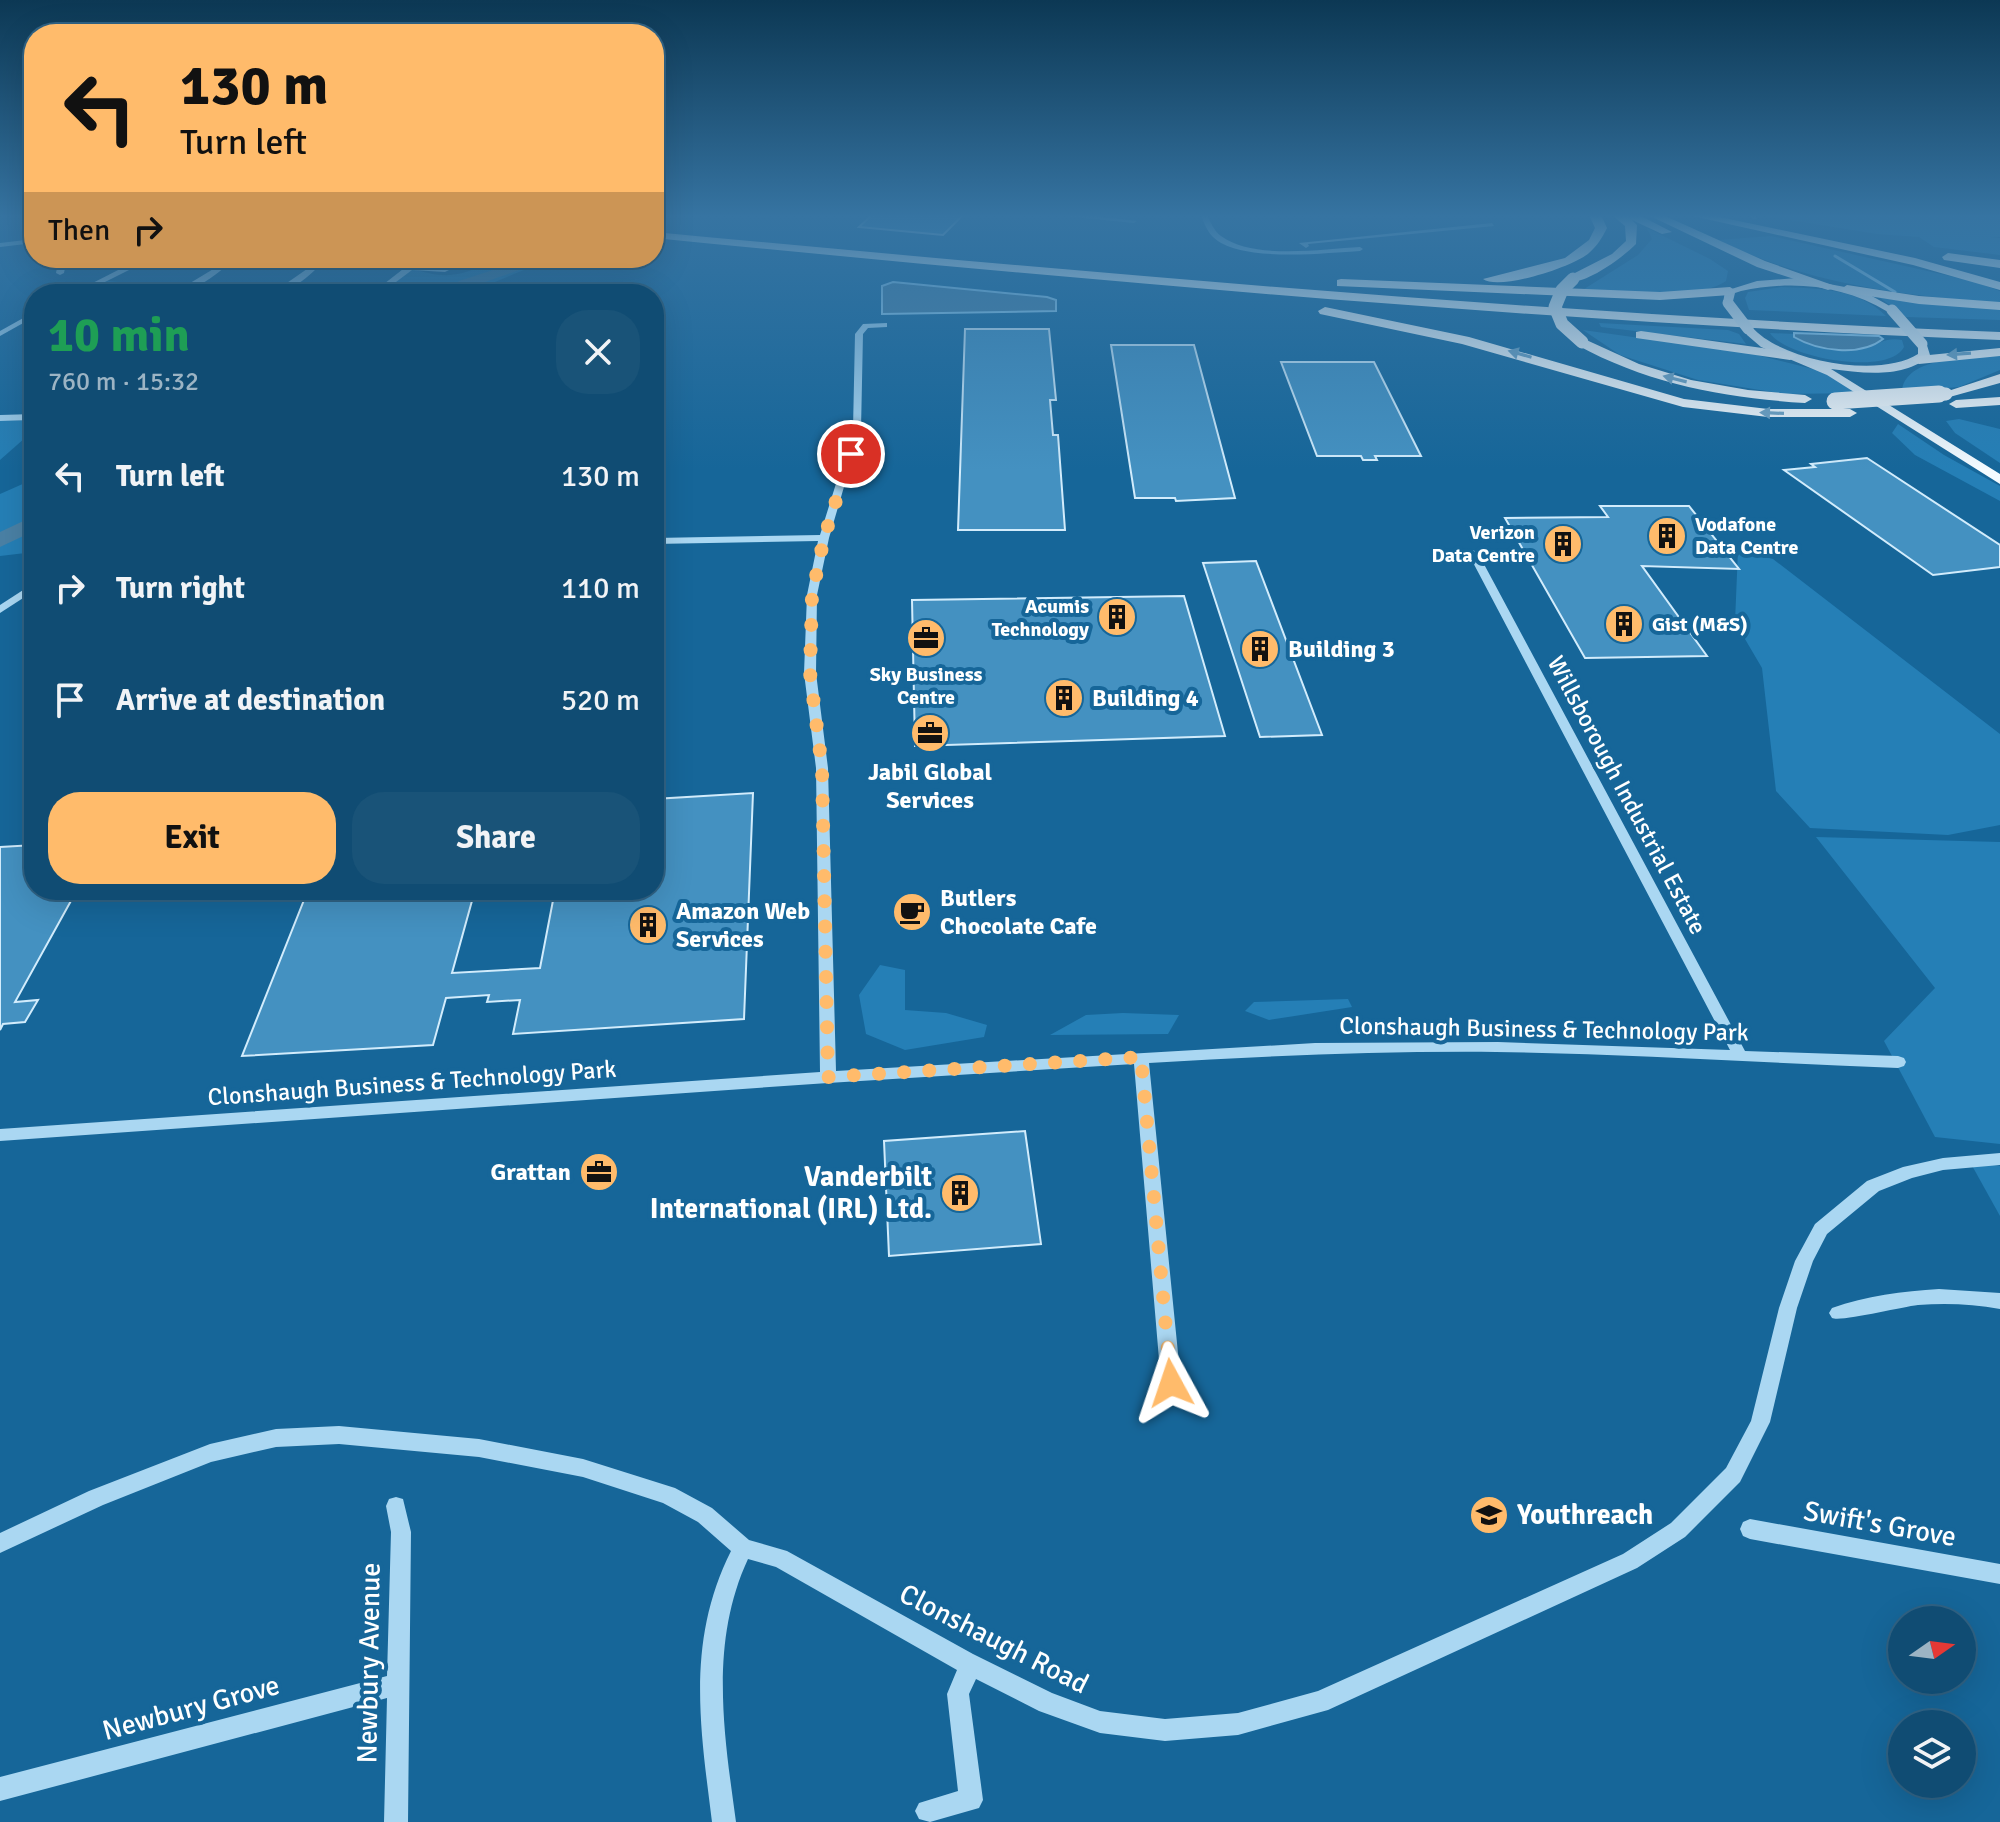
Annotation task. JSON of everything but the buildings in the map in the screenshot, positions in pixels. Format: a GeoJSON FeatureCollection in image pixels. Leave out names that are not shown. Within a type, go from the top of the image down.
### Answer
{"type":"FeatureCollection","features":[{"type":"Feature","properties":{"kind":"highway"},"geometry":{"type":"LineString","coordinates":[[1252,300],[1429,331],[1637,391],[1713,408],[1790,414],[1850,413],[1951,399],[2000,378]]}},
{"type":"Feature","properties":{"kind":"highway"},"geometry":{"type":"LineString","coordinates":[[1330,300],[1528,321],[1790,356]]}},
{"type":"Feature","properties":{"kind":"highway"},"geometry":{"type":"LineString","coordinates":[[1368,300],[1612,318],[2000,336]]}},
{"type":"Feature","properties":{"kind":"highway"},"geometry":{"type":"LineString","coordinates":[[1521,300],[2000,322]]}},
{"type":"Feature","properties":{"kind":"highway"},"geometry":{"type":"LineString","coordinates":[[1558,300],[1555,307],[1562,324],[1582,342],[1631,366],[1702,386],[1737,393],[1835,401],[2000,401]]}},
{"type":"Feature","properties":{"kind":"highway"},"geometry":{"type":"LineString","coordinates":[[1919,300],[2000,306]]}},
{"type":"Feature","properties":{"kind":"highway"},"geometry":{"type":"LineString","coordinates":[[1913,363],[2000,352]]}},
{"type":"Feature","properties":{"kind":"main road"},"geometry":{"type":"LineString","coordinates":[[1735,300],[1748,329],[1761,343],[1790,356],[1846,367],[1913,363]]}},
{"type":"Feature","properties":{"kind":"main road"},"geometry":{"type":"LineString","coordinates":[[1876,300],[1892,310],[1922,344],[1924,355],[1913,363],[1894,390],[1902,406],[1965,454],[2000,473]]}},
{"type":"Feature","properties":{"kind":"main road"},"geometry":{"type":"LineString","coordinates":[[1805,360],[1856,385],[1932,440],[2000,480]]}},
{"type":"Feature","properties":{"kind":"street"},"geometry":{"type":"LineString","coordinates":[[0,334],[24,320]]}},
{"type":"Feature","properties":{"kind":"street"},"geometry":{"type":"LineString","coordinates":[[0,326],[24,324]]}},
{"type":"Feature","properties":{"kind":"street"},"geometry":{"type":"LineString","coordinates":[[828,1077],[822,768],[810,673],[812,595],[824,538],[857,429],[859,334],[866,326],[884,325]]}},
{"type":"Feature","properties":{"kind":"street"},"geometry":{"type":"LineString","coordinates":[[0,418],[24,417]]}},
{"type":"Feature","properties":{"kind":"street"},"geometry":{"type":"LineString","coordinates":[[664,541],[824,538]]}},
{"type":"Feature","properties":{"kind":"street","name":"Willsborough Industrial Estate"},"geometry":{"type":"LineString","coordinates":[[1473,553],[1741,1057]]}},
{"type":"Feature","properties":{"kind":"street"},"geometry":{"type":"LineString","coordinates":[[0,610],[24,593]]}},
{"type":"Feature","properties":{"kind":"street","name":"Clonshaugh Business & Technology Park"},"geometry":{"type":"LineString","coordinates":[[0,1135],[828,1077],[1315,1048],[1483,1047],[1898,1062]]}},
{"type":"Feature","properties":{"kind":"street"},"geometry":{"type":"LineString","coordinates":[[1141,1057],[1171,1383]]}},
{"type":"Feature","properties":{"kind":"street","name":"Clonshaugh Road"},"geometry":{"type":"LineString","coordinates":[[0,1543],[96,1498],[210,1453],[276,1438],[339,1435],[479,1448],[583,1468],[668,1495],[705,1515],[743,1548],[780,1558],[971,1665],[1047,1703],[1100,1722],[1165,1730],[1238,1724],[1320,1702],[1630,1561],[1678,1530],[1733,1475],[1760,1422],[1788,1308],[1804,1261],[1821,1229],[1846,1206],[1885,1181],[1943,1164],[2000,1159]]}},
{"type":"Feature","properties":{"kind":"street"},"geometry":{"type":"LineString","coordinates":[[1838,1313],[1874,1302],[1947,1297],[2000,1301]]}},
{"type":"Feature","properties":{"kind":"street","name":"Newbury Avenue"},"geometry":{"type":"LineString","coordinates":[[396,1506],[401,1532],[396,1822]]}},
{"type":"Feature","properties":{"kind":"street","name":"Swift's Grove"},"geometry":{"type":"LineString","coordinates":[[1750,1529],[2000,1574]]}},
{"type":"Feature","properties":{"kind":"street"},"geometry":{"type":"LineString","coordinates":[[724,1822],[710,1710],[714,1638],[726,1577],[743,1548]]}},
{"type":"Feature","properties":{"kind":"street"},"geometry":{"type":"LineString","coordinates":[[927,1811],[971,1800],[958,1694],[971,1665]]}},
{"type":"Feature","properties":{"kind":"street","name":"Newbury Grove"},"geometry":{"type":"LineString","coordinates":[[0,1789],[398,1684]]}},
{"type":"Feature","properties":{"kind":"shaded area"},"geometry":{"type":"Polygon","coordinates":[[[882,300],[1056,300],[1056,311],[882,314],[882,300]]]}},
{"type":"Feature","properties":{"kind":"shaded area"},"geometry":{"type":"Polygon","coordinates":[[[1746,300],[1864,300],[1886,316],[1749,310],[1746,300]]]}},
{"type":"Feature","properties":{"kind":"shaded area"},"geometry":{"type":"Polygon","coordinates":[[[1883,300],[2000,307],[2000,320],[1906,317],[1883,300]]]}},
{"type":"Feature","properties":{"kind":"shaded area"},"geometry":{"type":"Polygon","coordinates":[[[1963,300],[2000,300],[2000,304],[1963,300]]]}},
{"type":"Feature","properties":{"kind":"shaded area"},"geometry":{"type":"Polygon","coordinates":[[[1599,323],[1728,330],[1739,334],[1746,344],[1601,327],[1599,323]]]}},
{"type":"Feature","properties":{"kind":"shaded area"},"geometry":{"type":"Polygon","coordinates":[[[1583,330],[1753,354],[1821,371],[1862,393],[1784,394],[1698,380],[1620,355],[1583,330]]]}},
{"type":"Feature","properties":{"kind":"shaded area"},"geometry":{"type":"Polygon","coordinates":[[[1770,333],[1794,334],[1810,344],[1828,349],[1858,349],[1892,339],[1902,340],[1904,347],[1894,356],[1879,361],[1837,361],[1795,350],[1770,333]]]}},
{"type":"Feature","properties":{"kind":"shaded area"},"geometry":{"type":"Polygon","coordinates":[[[1794,333],[1879,336],[1883,339],[1863,348],[1839,350],[1804,342],[1794,337],[1794,333]]]}},
{"type":"Feature","properties":{"kind":"shaded area"},"geometry":{"type":"Polygon","coordinates":[[[2000,355],[2000,370],[1959,387],[1902,392],[1905,380],[1927,365],[1958,358],[2000,355]]]}},
{"type":"Feature","properties":{"kind":"shaded area"},"geometry":{"type":"Polygon","coordinates":[[[1959,419],[2000,429],[2000,463],[1955,433],[1946,421],[1959,419]]]}},
{"type":"Feature","properties":{"kind":"shaded area"},"geometry":{"type":"Polygon","coordinates":[[[24,420],[24,439],[0,460],[0,421],[24,420]]]}},
{"type":"Feature","properties":{"kind":"shaded area"},"geometry":{"type":"Polygon","coordinates":[[[1898,424],[1944,455],[2000,486],[2000,501],[1915,455],[1892,433],[1898,424]]]}},
{"type":"Feature","properties":{"kind":"shaded area"},"geometry":{"type":"Polygon","coordinates":[[[24,483],[24,553],[0,556],[0,494],[24,483]]]}},
{"type":"Feature","properties":{"kind":"shaded area"},"geometry":{"type":"Polygon","coordinates":[[[1738,550],[1773,559],[2000,734],[2000,825],[1948,835],[1810,828],[1776,791],[1762,668],[1735,622],[1738,550]]]}},
{"type":"Feature","properties":{"kind":"shaded area"},"geometry":{"type":"Polygon","coordinates":[[[1816,837],[2000,842],[2000,1144],[1935,1137],[1884,1041],[1935,988],[1816,837]]]}},
{"type":"Feature","properties":{"kind":"shaded area"},"geometry":{"type":"Polygon","coordinates":[[[880,965],[905,970],[905,1010],[946,1013],[987,1025],[984,1037],[905,1050],[866,1034],[859,995],[880,965]]]}},
{"type":"Feature","properties":{"kind":"shaded area"},"geometry":{"type":"Polygon","coordinates":[[[1348,999],[1352,1007],[1269,1020],[1245,1011],[1254,1002],[1348,999]]]}},
{"type":"Feature","properties":{"kind":"shaded area"},"geometry":{"type":"Polygon","coordinates":[[[1086,1015],[1179,1015],[1168,1034],[1050,1035],[1086,1015]]]}},
{"type":"Feature","properties":{"kind":"shaded area"},"geometry":{"type":"Polygon","coordinates":[[[1970,1162],[2000,1166],[2000,1216],[1970,1162]]]}},
{"type":"Feature","properties":{"kind":"waterway"},"geometry":{"type":"LineString","coordinates":[[0,541],[24,528]]}},
{"type":"Feature","properties":{"kind":"place","name":"Vodafone Data Centre"},"geometry":{"type":"Point","coordinates":[1667,536]}},
{"type":"Feature","properties":{"kind":"place","name":"Verizon Data Centre"},"geometry":{"type":"Point","coordinates":[1563,544]}},
{"type":"Feature","properties":{"kind":"place","name":"Acumis Technology"},"geometry":{"type":"Point","coordinates":[1117,617]}},
{"type":"Feature","properties":{"kind":"place","name":"Gist (M&S)"},"geometry":{"type":"Point","coordinates":[1624,624]}},
{"type":"Feature","properties":{"kind":"place","name":"Sky Business Centre"},"geometry":{"type":"Point","coordinates":[926,638]}},
{"type":"Feature","properties":{"kind":"place","name":"Building 3"},"geometry":{"type":"Point","coordinates":[1260,649]}},
{"type":"Feature","properties":{"kind":"place","name":"Building 4"},"geometry":{"type":"Point","coordinates":[1064,698]}},
{"type":"Feature","properties":{"kind":"place","name":"Jabil Global Services"},"geometry":{"type":"Point","coordinates":[930,733]}},
{"type":"Feature","properties":{"kind":"place","name":"Butlers Chocolate Cafe"},"geometry":{"type":"Point","coordinates":[912,912]}},
{"type":"Feature","properties":{"kind":"place","name":"Amazon Web Services"},"geometry":{"type":"Point","coordinates":[648,925]}},
{"type":"Feature","properties":{"kind":"place","name":"Grattan"},"geometry":{"type":"Point","coordinates":[599,1172]}},
{"type":"Feature","properties":{"kind":"place","name":"Vanderbilt International (IRL) Ltd."},"geometry":{"type":"Point","coordinates":[960,1193]}},
{"type":"Feature","properties":{"kind":"place","name":"Youthreach"},"geometry":{"type":"Point","coordinates":[1489,1515]}},
{"type":"Feature","properties":{"kind":"route"},"geometry":{"type":"LineString","coordinates":[[851,454],[824,538],[812,595],[810,673],[822,768],[828,1077],[1141,1057],[1171,1383]]}}]}
